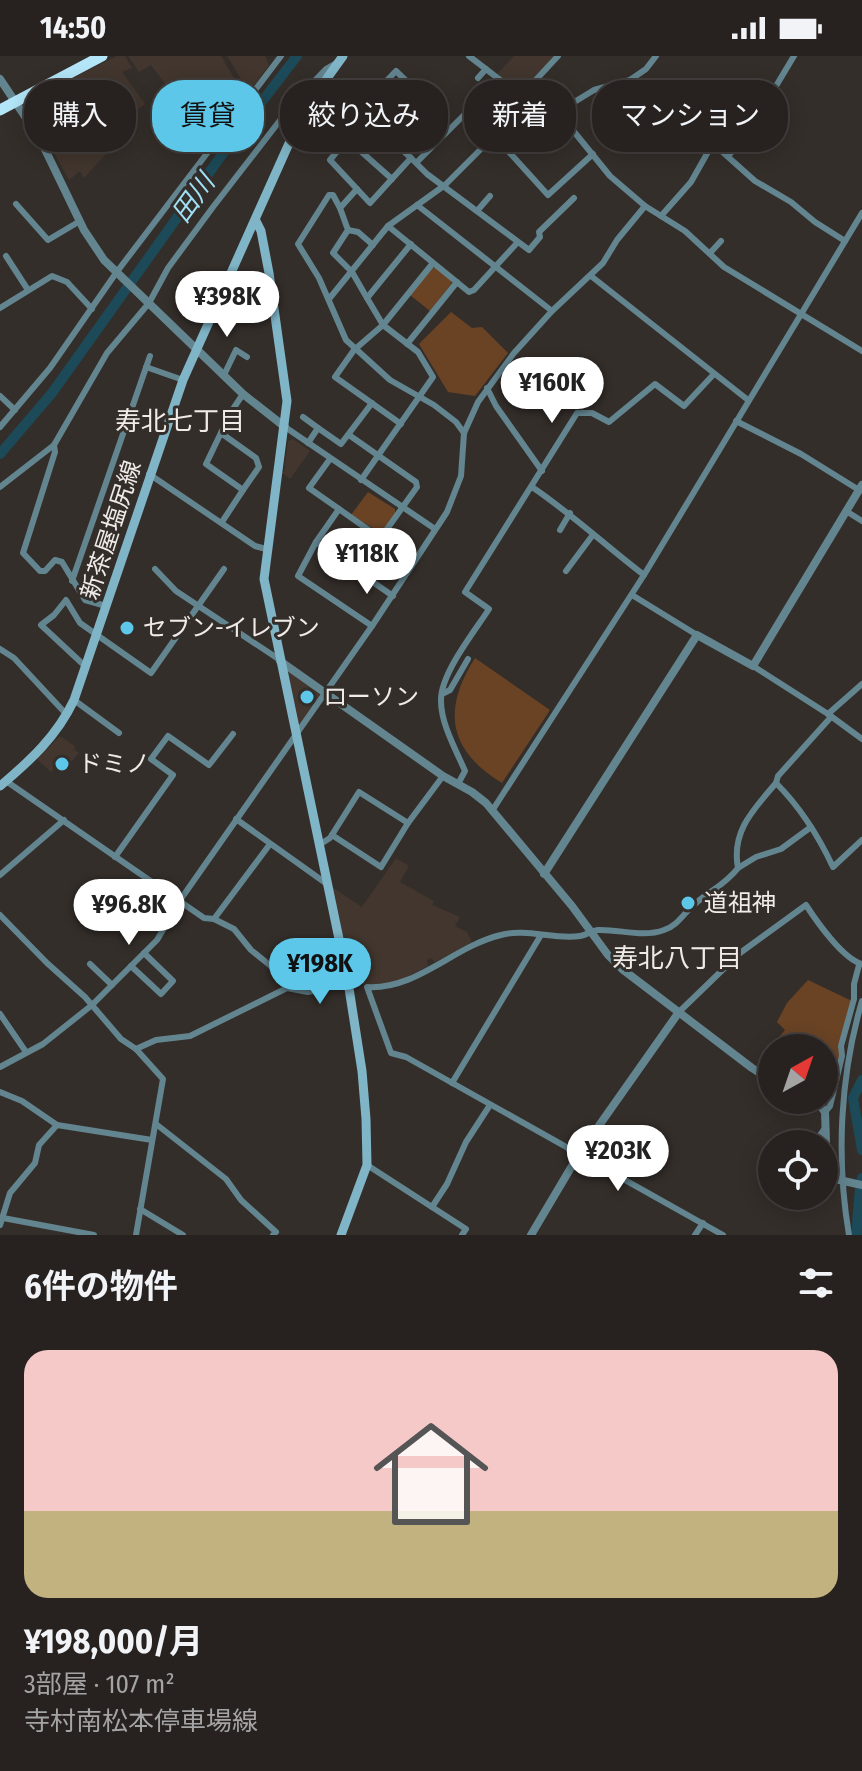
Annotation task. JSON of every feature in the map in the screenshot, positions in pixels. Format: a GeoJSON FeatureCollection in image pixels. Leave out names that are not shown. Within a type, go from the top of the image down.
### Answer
{"type":"FeatureCollection","features":[{"type":"Feature","properties":{"kind":"highway"},"geometry":{"type":"LineString","coordinates":[[0,110],[102,56]]}},
{"type":"Feature","properties":{"kind":"main road","name":"新茶屋塩尻線"},"geometry":{"type":"LineString","coordinates":[[325,80],[341,59]]}},
{"type":"Feature","properties":{"kind":"main road","name":"新茶屋塩尻線"},"geometry":{"type":"LineString","coordinates":[[3,783],[39,751],[67,715],[74,700],[183,380],[286,152]]}},
{"type":"Feature","properties":{"kind":"main road"},"geometry":{"type":"LineString","coordinates":[[256,221],[264,245],[287,401],[264,579],[348,982],[362,1071],[367,1165],[341,1235]]}},
{"type":"Feature","properties":{"kind":"street"},"geometry":{"type":"LineString","coordinates":[[0,427],[50,368],[281,56]]}},
{"type":"Feature","properties":{"kind":"street"},"geometry":{"type":"LineString","coordinates":[[469,56],[500,80]]}},
{"type":"Feature","properties":{"kind":"street"},"geometry":{"type":"LineString","coordinates":[[537,80],[558,56]]}},
{"type":"Feature","properties":{"kind":"street"},"geometry":{"type":"LineString","coordinates":[[630,80],[646,69],[656,56]]}},
{"type":"Feature","properties":{"kind":"street"},"geometry":{"type":"LineString","coordinates":[[728,156],[746,136],[794,56]]}},
{"type":"Feature","properties":{"kind":"street"},"geometry":{"type":"LineString","coordinates":[[0,487],[54,445],[107,353],[147,302],[168,268],[295,101],[326,69],[341,59]]}},
{"type":"Feature","properties":{"kind":"street"},"geometry":{"type":"LineString","coordinates":[[478,78],[486,69]]}},
{"type":"Feature","properties":{"kind":"street"},"geometry":{"type":"LineString","coordinates":[[387,80],[396,71],[405,80]]}},
{"type":"Feature","properties":{"kind":"street"},"geometry":{"type":"LineString","coordinates":[[0,79],[17,101],[54,164],[93,246],[117,274],[243,394],[330,459],[435,529]]}},
{"type":"Feature","properties":{"kind":"street"},"geometry":{"type":"LineString","coordinates":[[337,152],[330,160],[370,203],[464,114]]}},
{"type":"Feature","properties":{"kind":"street"},"geometry":{"type":"LineString","coordinates":[[576,134],[610,176],[724,267],[862,351]]}},
{"type":"Feature","properties":{"kind":"street"},"geometry":{"type":"LineString","coordinates":[[362,152],[392,179]]}},
{"type":"Feature","properties":{"kind":"street"},"geometry":{"type":"LineString","coordinates":[[404,152],[427,174],[517,243],[530,249],[540,237],[539,232],[574,198]]}},
{"type":"Feature","properties":{"kind":"street"},"geometry":{"type":"LineString","coordinates":[[329,299],[388,226],[445,185],[478,152]]}},
{"type":"Feature","properties":{"kind":"street"},"geometry":{"type":"LineString","coordinates":[[509,152],[548,195],[593,154]]}},
{"type":"Feature","properties":{"kind":"street"},"geometry":{"type":"LineString","coordinates":[[661,216],[691,182],[708,152]]}},
{"type":"Feature","properties":{"kind":"street"},"geometry":{"type":"LineString","coordinates":[[723,152],[755,181],[791,202],[845,241]]}},
{"type":"Feature","properties":{"kind":"street"},"geometry":{"type":"LineString","coordinates":[[340,208],[357,189]]}},
{"type":"Feature","properties":{"kind":"street"},"geometry":{"type":"LineString","coordinates":[[348,230],[333,195],[329,195],[298,244],[329,299],[346,340],[390,380],[445,413],[464,433]]}},
{"type":"Feature","properties":{"kind":"street"},"geometry":{"type":"LineString","coordinates":[[477,211],[490,196]]}},
{"type":"Feature","properties":{"kind":"street"},"geometry":{"type":"LineString","coordinates":[[16,204],[48,240],[80,221]]}},
{"type":"Feature","properties":{"kind":"street"},"geometry":{"type":"LineString","coordinates":[[417,205],[552,311]]}},
{"type":"Feature","properties":{"kind":"street"},"geometry":{"type":"LineString","coordinates":[[1,1066],[56,1035],[92,1005],[157,940],[179,901],[326,694],[447,512],[458,487],[464,433],[487,388],[552,311],[591,276],[645,206]]}},
{"type":"Feature","properties":{"kind":"street"},"geometry":{"type":"LineString","coordinates":[[492,811],[632,595],[862,213]]}},
{"type":"Feature","properties":{"kind":"street"},"geometry":{"type":"LineString","coordinates":[[388,226],[469,292],[517,243]]}},
{"type":"Feature","properties":{"kind":"street"},"geometry":{"type":"LineString","coordinates":[[348,230],[358,232],[373,245]]}},
{"type":"Feature","properties":{"kind":"street"},"geometry":{"type":"LineString","coordinates":[[348,230],[333,253],[352,272],[383,325],[418,352],[433,377],[361,480]]}},
{"type":"Feature","properties":{"kind":"street"},"geometry":{"type":"LineString","coordinates":[[710,253],[721,241]]}},
{"type":"Feature","properties":{"kind":"street"},"geometry":{"type":"LineString","coordinates":[[367,298],[411,244]]}},
{"type":"Feature","properties":{"kind":"street"},"geometry":{"type":"LineString","coordinates":[[6,256],[28,290]]}},
{"type":"Feature","properties":{"kind":"street"},"geometry":{"type":"LineString","coordinates":[[401,424],[335,377],[354,350],[383,325],[433,263]]}},
{"type":"Feature","properties":{"kind":"street"},"geometry":{"type":"LineString","coordinates":[[1,305],[52,276],[67,282],[92,309]]}},
{"type":"Feature","properties":{"kind":"street"},"geometry":{"type":"LineString","coordinates":[[591,276],[748,400]]}},
{"type":"Feature","properties":{"kind":"street"},"geometry":{"type":"LineString","coordinates":[[407,344],[457,282]]}},
{"type":"Feature","properties":{"kind":"street"},"geometry":{"type":"LineString","coordinates":[[224,375],[236,350],[247,357]]}},
{"type":"Feature","properties":{"kind":"street"},"geometry":{"type":"LineString","coordinates":[[72,581],[150,356]]}},
{"type":"Feature","properties":{"kind":"street"},"geometry":{"type":"LineString","coordinates":[[146,367],[183,380]]}},
{"type":"Feature","properties":{"kind":"street"},"geometry":{"type":"LineString","coordinates":[[458,784],[465,771],[444,718],[440,699],[447,677],[489,609],[465,592],[577,413],[592,413],[609,422],[655,384],[684,406],[713,375]]}},
{"type":"Feature","properties":{"kind":"street"},"geometry":{"type":"LineString","coordinates":[[487,388],[496,406],[542,471]]}},
{"type":"Feature","properties":{"kind":"street"},"geometry":{"type":"LineString","coordinates":[[243,394],[206,464],[243,490]]}},
{"type":"Feature","properties":{"kind":"street"},"geometry":{"type":"LineString","coordinates":[[1,399],[15,410]]}},
{"type":"Feature","properties":{"kind":"street"},"geometry":{"type":"LineString","coordinates":[[303,417],[341,444],[372,403]]}},
{"type":"Feature","properties":{"kind":"street"},"geometry":{"type":"LineString","coordinates":[[360,419],[370,426]]}},
{"type":"Feature","properties":{"kind":"street"},"geometry":{"type":"LineString","coordinates":[[736,421],[860,488],[753,666]]}},
{"type":"Feature","properties":{"kind":"street"},"geometry":{"type":"LineString","coordinates":[[308,443],[318,428]]}},
{"type":"Feature","properties":{"kind":"street"},"geometry":{"type":"LineString","coordinates":[[221,433],[256,458],[259,467],[222,522]]}},
{"type":"Feature","properties":{"kind":"street"},"geometry":{"type":"LineString","coordinates":[[349,435],[416,482],[417,487],[357,571]]}},
{"type":"Feature","properties":{"kind":"street"},"geometry":{"type":"LineString","coordinates":[[54,445],[55,452],[23,553],[40,571],[45,571],[55,560],[62,562],[85,600],[106,606]]}},
{"type":"Feature","properties":{"kind":"street"},"geometry":{"type":"LineString","coordinates":[[330,459],[309,488],[380,538]]}},
{"type":"Feature","properties":{"kind":"street"},"geometry":{"type":"LineString","coordinates":[[149,474],[255,546],[266,549]]}},
{"type":"Feature","properties":{"kind":"street"},"geometry":{"type":"LineString","coordinates":[[532,487],[570,513],[592,536],[644,575]]}},
{"type":"Feature","properties":{"kind":"street"},"geometry":{"type":"LineString","coordinates":[[339,509],[298,576],[372,626]]}},
{"type":"Feature","properties":{"kind":"street"},"geometry":{"type":"LineString","coordinates":[[846,511],[862,521]]}},
{"type":"Feature","properties":{"kind":"street"},"geometry":{"type":"LineString","coordinates":[[560,530],[570,513]]}},
{"type":"Feature","properties":{"kind":"street"},"geometry":{"type":"LineString","coordinates":[[566,571],[592,536]]}},
{"type":"Feature","properties":{"kind":"street"},"geometry":{"type":"LineString","coordinates":[[316,542],[393,596]]}},
{"type":"Feature","properties":{"kind":"street"},"geometry":{"type":"LineString","coordinates":[[155,569],[176,591],[280,660],[443,776],[472,792],[492,811],[622,969],[758,1071]]}},
{"type":"Feature","properties":{"kind":"street"},"geometry":{"type":"LineString","coordinates":[[86,667],[41,625],[66,600],[80,623],[151,673],[224,570]]}},
{"type":"Feature","properties":{"kind":"street"},"geometry":{"type":"LineString","coordinates":[[632,595],[753,666],[862,739]]}},
{"type":"Feature","properties":{"kind":"street"},"geometry":{"type":"LineString","coordinates":[[544,874],[697,635]]}},
{"type":"Feature","properties":{"kind":"street"},"geometry":{"type":"LineString","coordinates":[[0,649],[14,658],[67,715]]}},
{"type":"Feature","properties":{"kind":"street"},"geometry":{"type":"LineString","coordinates":[[442,694],[450,690],[468,659]]}},
{"type":"Feature","properties":{"kind":"street"},"geometry":{"type":"LineString","coordinates":[[738,868],[737,840],[744,820],[829,715],[862,684]]}},
{"type":"Feature","properties":{"kind":"street"},"geometry":{"type":"LineString","coordinates":[[74,700],[119,733]]}},
{"type":"Feature","properties":{"kind":"street"},"geometry":{"type":"LineString","coordinates":[[115,857],[173,775],[151,759],[168,736],[209,765],[233,734]]}},
{"type":"Feature","properties":{"kind":"street"},"geometry":{"type":"LineString","coordinates":[[332,835],[381,867],[408,823],[443,776]]}},
{"type":"Feature","properties":{"kind":"street"},"geometry":{"type":"LineString","coordinates":[[3,783],[64,820],[204,918],[214,919],[234,929],[290,987],[308,992],[348,982]]}},
{"type":"Feature","properties":{"kind":"street"},"geometry":{"type":"LineString","coordinates":[[776,783],[808,819],[833,867],[862,840]]}},
{"type":"Feature","properties":{"kind":"street"},"geometry":{"type":"LineString","coordinates":[[319,845],[332,835],[359,792],[408,823]]}},
{"type":"Feature","properties":{"kind":"street"},"geometry":{"type":"LineString","coordinates":[[236,819],[327,884]]}},
{"type":"Feature","properties":{"kind":"street"},"geometry":{"type":"LineString","coordinates":[[0,875],[64,820]]}},
{"type":"Feature","properties":{"kind":"street"},"geometry":{"type":"LineString","coordinates":[[723,1235],[406,1057],[391,1053],[367,987],[385,988],[399,984],[505,933],[580,936],[591,932],[649,933],[667,930],[681,920],[693,905],[728,880],[738,868],[756,857],[781,849],[811,827]]}},
{"type":"Feature","properties":{"kind":"street"},"geometry":{"type":"LineString","coordinates":[[214,919],[270,844]]}},
{"type":"Feature","properties":{"kind":"street"},"geometry":{"type":"LineString","coordinates":[[531,1235],[579,1154],[679,1012],[740,953],[806,905],[819,924],[860,964],[838,1073]]}},
{"type":"Feature","properties":{"kind":"street"},"geometry":{"type":"LineString","coordinates":[[0,915],[163,1079],[136,1235]]}},
{"type":"Feature","properties":{"kind":"street"},"geometry":{"type":"LineString","coordinates":[[452,1083],[541,935]]}},
{"type":"Feature","properties":{"kind":"street"},"geometry":{"type":"LineString","coordinates":[[131,966],[161,994],[173,981],[144,953]]}},
{"type":"Feature","properties":{"kind":"street"},"geometry":{"type":"LineString","coordinates":[[90,964],[112,985]]}},
{"type":"Feature","properties":{"kind":"street"},"geometry":{"type":"LineString","coordinates":[[136,1049],[156,1040],[190,1036],[290,987]]}},
{"type":"Feature","properties":{"kind":"street"},"geometry":{"type":"LineString","coordinates":[[849,1235],[843,1181],[846,1088],[854,1031],[862,1001]]}},
{"type":"Feature","properties":{"kind":"street"},"geometry":{"type":"LineString","coordinates":[[0,1014],[26,1052]]}},
{"type":"Feature","properties":{"kind":"street"},"geometry":{"type":"LineString","coordinates":[[0,1092],[22,1101],[57,1125],[152,1140]]}},
{"type":"Feature","properties":{"kind":"street"},"geometry":{"type":"LineString","coordinates":[[432,1207],[447,1184],[466,1142],[490,1105]]}},
{"type":"Feature","properties":{"kind":"street"},"geometry":{"type":"LineString","coordinates":[[825,1114],[827,1172],[843,1181],[862,1185]]}},
{"type":"Feature","properties":{"kind":"street"},"geometry":{"type":"LineString","coordinates":[[156,1124],[226,1179],[241,1200],[274,1233],[284,1235]]}},
{"type":"Feature","properties":{"kind":"street"},"geometry":{"type":"LineString","coordinates":[[57,1125],[39,1145],[35,1163],[10,1193],[1,1219],[94,1235]]}},
{"type":"Feature","properties":{"kind":"street"},"geometry":{"type":"LineString","coordinates":[[367,1165],[466,1229],[462,1235]]}},
{"type":"Feature","properties":{"kind":"street"},"geometry":{"type":"LineString","coordinates":[[140,1209],[183,1235]]}},
{"type":"Feature","properties":{"kind":"street"},"geometry":{"type":"LineString","coordinates":[[695,1235],[703,1223]]}},
{"type":"Feature","properties":{"kind":"shaded area"},"geometry":{"type":"Polygon","coordinates":[[[117,56],[125,56],[132,68],[122,72],[128,80],[68,80],[117,56]]]}},
{"type":"Feature","properties":{"kind":"shaded area"},"geometry":{"type":"Polygon","coordinates":[[[128,56],[221,56],[235,80],[162,80],[151,65],[139,72],[128,56]]]}},
{"type":"Feature","properties":{"kind":"shaded area"},"geometry":{"type":"Polygon","coordinates":[[[227,56],[265,56],[269,65],[258,80],[242,80],[227,56]]]}},
{"type":"Feature","properties":{"kind":"shaded area"},"geometry":{"type":"Polygon","coordinates":[[[514,56],[556,56],[533,80],[503,80],[496,75],[514,56]]]}},
{"type":"Feature","properties":{"kind":"shaded area"},"geometry":{"type":"Polygon","coordinates":[[[136,91],[145,104],[136,113],[136,91]]]}},
{"type":"Feature","properties":{"kind":"shaded area"},"geometry":{"type":"Polygon","coordinates":[[[54,152],[108,152],[84,178],[80,171],[69,180],[54,152]]]}},
{"type":"Feature","properties":{"kind":"shaded area"},"geometry":{"type":"Polygon","coordinates":[[[432,268],[452,280],[430,311],[410,295],[432,268]]]}},
{"type":"Feature","properties":{"kind":"shaded area"},"geometry":{"type":"Polygon","coordinates":[[[451,312],[472,328],[482,327],[508,353],[475,396],[448,392],[419,344],[451,312]]]}},
{"type":"Feature","properties":{"kind":"shaded area"},"geometry":{"type":"Polygon","coordinates":[[[293,439],[310,451],[290,479],[281,472],[284,472],[288,441],[293,439]]]}},
{"type":"Feature","properties":{"kind":"shaded area"},"geometry":{"type":"Polygon","coordinates":[[[368,492],[395,509],[381,533],[351,515],[368,492]]]}},
{"type":"Feature","properties":{"kind":"shaded area"},"geometry":{"type":"Polygon","coordinates":[[[475,658],[550,710],[502,783],[470,757],[456,728],[458,695],[475,658]]]}},
{"type":"Feature","properties":{"kind":"shaded area"},"geometry":{"type":"Polygon","coordinates":[[[288,670],[322,695],[300,726],[297,726],[288,670]]]}},
{"type":"Feature","properties":{"kind":"shaded area"},"geometry":{"type":"Polygon","coordinates":[[[60,736],[75,746],[79,753],[60,774],[54,768],[51,772],[37,759],[60,736]]]}},
{"type":"Feature","properties":{"kind":"shaded area"},"geometry":{"type":"Polygon","coordinates":[[[396,858],[409,866],[400,882],[434,901],[432,905],[460,917],[455,926],[467,932],[472,942],[435,962],[431,958],[427,960],[428,966],[391,985],[366,985],[351,980],[332,887],[362,907],[396,858]]]}},
{"type":"Feature","properties":{"kind":"shaded area"},"geometry":{"type":"Polygon","coordinates":[[[808,980],[852,1001],[838,1062],[838,1034],[782,1034],[785,1030],[777,1022],[787,1003],[808,980]]]}},
{"type":"Feature","properties":{"kind":"waterway","name":"田川"},"geometry":{"type":"LineString","coordinates":[[0,454],[52,393],[231,142],[297,56]]}},
{"type":"Feature","properties":{"kind":"waterway"},"geometry":{"type":"LineString","coordinates":[[862,1080],[853,1098],[862,1150]]}},
{"type":"Feature","properties":{"kind":"waterway"},"geometry":{"type":"LineString","coordinates":[[857,1235],[862,1178]]}},
{"type":"Feature","properties":{"kind":"place","name":"セブン-イレブン"},"geometry":{"type":"Point","coordinates":[127,628]}},
{"type":"Feature","properties":{"kind":"place","name":"ローソン"},"geometry":{"type":"Point","coordinates":[307,697]}},
{"type":"Feature","properties":{"kind":"place","name":"ドミノ"},"geometry":{"type":"Point","coordinates":[62,764]}},
{"type":"Feature","properties":{"kind":"place","name":"道祖神"},"geometry":{"type":"Point","coordinates":[688,903]}},
{"type":"Feature","properties":{"kind":"district","name":"寿北七丁目"},"geometry":{"type":"Point","coordinates":[180,421]}},
{"type":"Feature","properties":{"kind":"district","name":"寿北八丁目"},"geometry":{"type":"Point","coordinates":[677,958]}}]}
